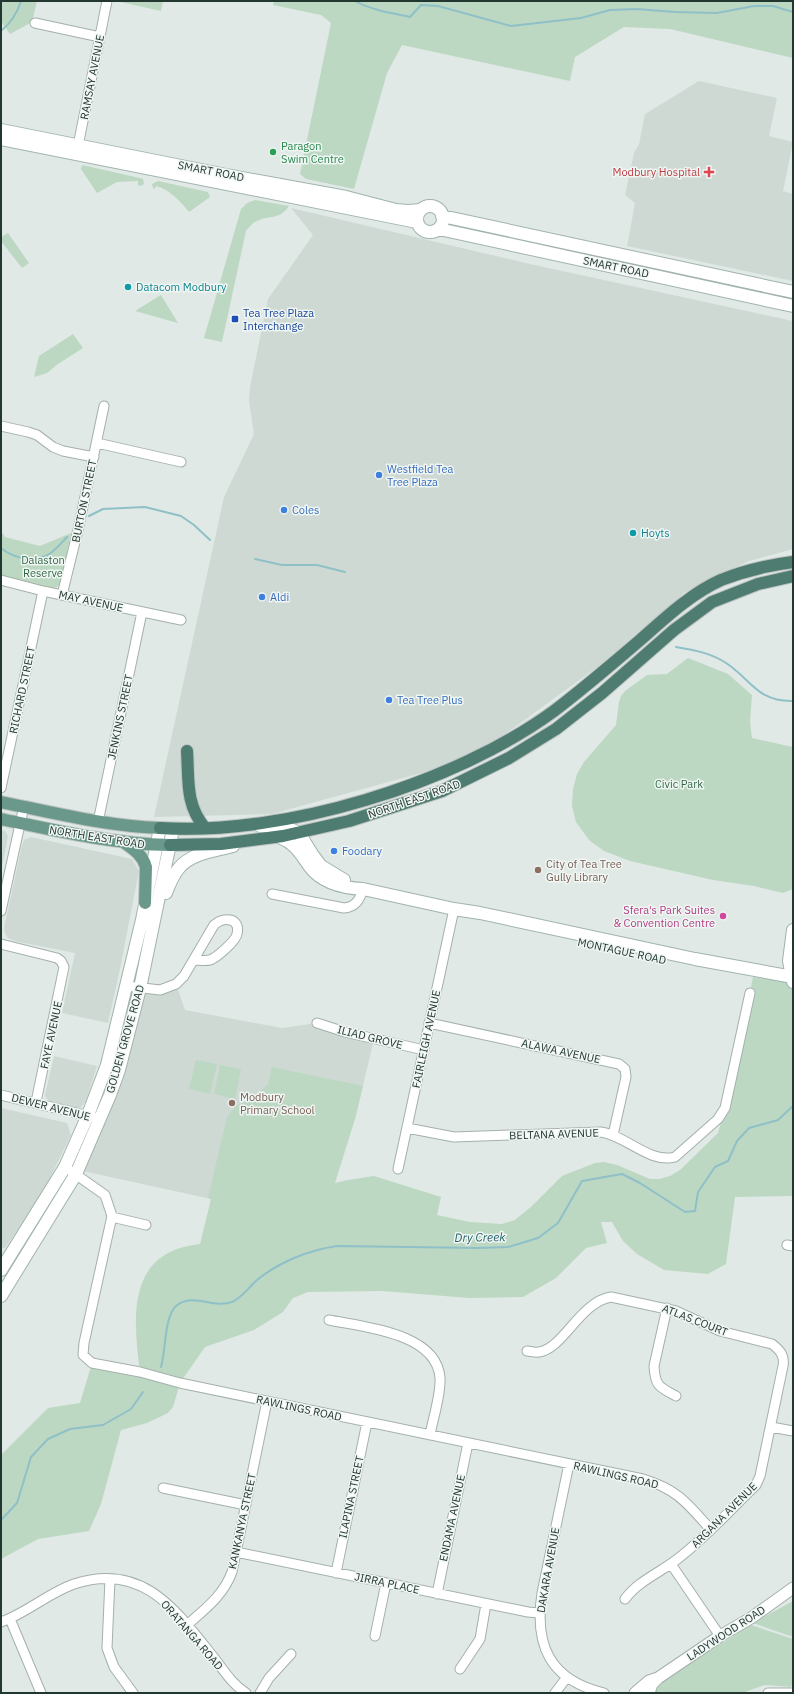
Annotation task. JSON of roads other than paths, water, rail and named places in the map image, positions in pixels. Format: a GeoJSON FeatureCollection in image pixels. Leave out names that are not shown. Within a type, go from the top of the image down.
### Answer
{"type":"FeatureCollection","features":[{"type":"Feature","properties":{"kind":"highway","name":"NORTH EAST ROAD"},"geometry":{"type":"LineString","coordinates":[[160,828],[173,829],[238,826],[321,811],[412,784],[474,758],[528,729],[577,693],[692,597],[721,581],[751,570],[793,562]]}},
{"type":"Feature","properties":{"kind":"highway","name":"NORTH EAST ROAD"},"geometry":{"type":"LineString","coordinates":[[170,846],[221,844],[299,833],[349,821],[442,791],[486,771],[514,756],[556,729],[602,693],[674,630],[712,602],[758,584],[793,576]]}},
{"type":"Feature","properties":{"kind":"highway"},"geometry":{"type":"LineString","coordinates":[[642,638],[651,649]]}},
{"type":"Feature","properties":{"kind":"highway"},"geometry":{"type":"LineString","coordinates":[[187,751],[190,802],[196,816],[205,828]]}},
{"type":"Feature","properties":{"kind":"highway"},"geometry":{"type":"LineString","coordinates":[[412,784],[417,800]]}},
{"type":"Feature","properties":{"kind":"main road","name":"SMART ROAD"},"geometry":{"type":"LineString","coordinates":[[1,130],[292,198],[363,207],[408,211],[421,210]]}},
{"type":"Feature","properties":{"kind":"main road","name":"SMART ROAD"},"geometry":{"type":"LineString","coordinates":[[1,138],[78,149],[299,188],[417,222]]}},
{"type":"Feature","properties":{"kind":"main road"},"geometry":{"type":"LineString","coordinates":[[432,207],[439,210],[442,216],[442,222],[439,229],[432,232],[426,232],[422,229],[417,222],[421,210],[432,207]]}},
{"type":"Feature","properties":{"kind":"main road","name":"SMART ROAD"},"geometry":{"type":"LineString","coordinates":[[442,216],[793,292]]}},
{"type":"Feature","properties":{"kind":"main road","name":"SMART ROAD"},"geometry":{"type":"LineString","coordinates":[[439,229],[793,306]]}},
{"type":"Feature","properties":{"kind":"main road","name":"NORTH EAST ROAD"},"geometry":{"type":"LineString","coordinates":[[1,802],[98,822],[132,827],[160,828]]}},
{"type":"Feature","properties":{"kind":"main road","name":"NORTH EAST ROAD"},"geometry":{"type":"LineString","coordinates":[[1,819],[75,835],[125,843],[170,846]]}},
{"type":"Feature","properties":{"kind":"main road"},"geometry":{"type":"LineString","coordinates":[[238,826],[286,827],[299,833]]}},
{"type":"Feature","properties":{"kind":"main road","name":"GOLDEN GROVE ROAD"},"geometry":{"type":"LineString","coordinates":[[1,1270],[65,1167],[88,1115],[107,1065],[145,903],[160,828]]}},
{"type":"Feature","properties":{"kind":"main road","name":"GOLDEN GROVE ROAD"},"geometry":{"type":"LineString","coordinates":[[1,1296],[76,1174],[119,1070],[158,910],[173,829]]}},
{"type":"Feature","properties":{"kind":"main road","name":"MONTAGUE ROAD"},"geometry":{"type":"LineString","coordinates":[[299,833],[321,866],[337,877],[363,888]]}},
{"type":"Feature","properties":{"kind":"main road","name":"MONTAGUE ROAD"},"geometry":{"type":"LineString","coordinates":[[279,837],[298,848],[310,867],[323,879],[333,884],[346,887],[363,888],[454,909],[480,913],[793,980]]}},
{"type":"Feature","properties":{"kind":"main road"},"geometry":{"type":"LineString","coordinates":[[158,910],[178,868],[187,861],[200,855],[250,841]]}},
{"type":"Feature","properties":{"kind":"main road"},"geometry":{"type":"LineString","coordinates":[[125,843],[142,856],[145,862],[145,903]]}},
{"type":"Feature","properties":{"kind":"main road"},"geometry":{"type":"LineString","coordinates":[[793,930],[790,949],[793,980]]}},
{"type":"Feature","properties":{"kind":"street","name":"RAMSAY AVENUE"},"geometry":{"type":"LineString","coordinates":[[78,149],[107,1]]}},
{"type":"Feature","properties":{"kind":"street"},"geometry":{"type":"LineString","coordinates":[[35,23],[100,37]]}},
{"type":"Feature","properties":{"kind":"street","name":"BURTON STREET"},"geometry":{"type":"LineString","coordinates":[[62,595],[94,457],[104,406]]}},
{"type":"Feature","properties":{"kind":"street"},"geometry":{"type":"LineString","coordinates":[[1,426],[37,435],[53,447],[63,451],[94,457]]}},
{"type":"Feature","properties":{"kind":"street"},"geometry":{"type":"LineString","coordinates":[[97,443],[181,462]]}},
{"type":"Feature","properties":{"kind":"street","name":"MAY AVENUE"},"geometry":{"type":"LineString","coordinates":[[1,580],[43,591],[182,620]]}},
{"type":"Feature","properties":{"kind":"street","name":"RICHARD STREET"},"geometry":{"type":"LineString","coordinates":[[1,788],[43,591]]}},
{"type":"Feature","properties":{"kind":"street","name":"JENKINS STREET"},"geometry":{"type":"LineString","coordinates":[[98,822],[142,612]]}},
{"type":"Feature","properties":{"kind":"street"},"geometry":{"type":"LineString","coordinates":[[1,911],[24,806]]}},
{"type":"Feature","properties":{"kind":"street"},"geometry":{"type":"LineString","coordinates":[[272,894],[349,908],[360,900],[363,888]]}},
{"type":"Feature","properties":{"kind":"street","name":"FAIRLEIGH AVENUE"},"geometry":{"type":"LineString","coordinates":[[398,1169],[454,909]]}},
{"type":"Feature","properties":{"kind":"street"},"geometry":{"type":"LineString","coordinates":[[126,986],[160,990],[171,987],[180,981],[214,925],[219,920],[229,919],[234,922],[236,925],[237,934],[235,939],[217,956],[208,960],[194,960]]}},
{"type":"Feature","properties":{"kind":"street","name":"FAYE AVENUE"},"geometry":{"type":"LineString","coordinates":[[1,944],[56,958],[62,961],[64,968],[36,1102]]}},
{"type":"Feature","properties":{"kind":"street","name":"BELTANA AVENUE"},"geometry":{"type":"LineString","coordinates":[[407,1128],[454,1137],[601,1132],[613,1135],[645,1152],[671,1158],[680,1153],[718,1120],[725,1108],[750,993]]}},
{"type":"Feature","properties":{"kind":"street","name":"ILIAD GROVE"},"geometry":{"type":"LineString","coordinates":[[317,1023],[345,1032],[424,1050]]}},
{"type":"Feature","properties":{"kind":"street","name":"ALAWA AVENUE"},"geometry":{"type":"LineString","coordinates":[[429,1023],[619,1064],[625,1070],[626,1077],[613,1135]]}},
{"type":"Feature","properties":{"kind":"street","name":"DEWER AVENUE"},"geometry":{"type":"LineString","coordinates":[[1,1095],[36,1102],[100,1119]]}},
{"type":"Feature","properties":{"kind":"street","name":"RAWLINGS ROAD"},"geometry":{"type":"LineString","coordinates":[[65,1167],[105,1194],[112,1217],[84,1343],[83,1355],[92,1363],[659,1484],[674,1492],[711,1530]]}},
{"type":"Feature","properties":{"kind":"street"},"geometry":{"type":"LineString","coordinates":[[112,1217],[146,1225]]}},
{"type":"Feature","properties":{"kind":"street","name":"ATLAS COURT"},"geometry":{"type":"LineString","coordinates":[[527,1351],[540,1352],[551,1347],[592,1304],[611,1297],[667,1308],[720,1331],[772,1344],[779,1348],[782,1354]]}},
{"type":"Feature","properties":{"kind":"street"},"geometry":{"type":"LineString","coordinates":[[667,1308],[654,1366],[654,1375],[660,1388],[676,1396]]}},
{"type":"Feature","properties":{"kind":"street"},"geometry":{"type":"LineString","coordinates":[[329,1320],[386,1332],[418,1344],[428,1351],[439,1370],[440,1380],[430,1435]]}},
{"type":"Feature","properties":{"kind":"street","name":"ARGANA AVENUE"},"geometry":{"type":"LineString","coordinates":[[625,1599],[632,1589],[680,1558],[711,1530],[758,1482],[784,1366],[782,1354]]}},
{"type":"Feature","properties":{"kind":"street","name":"KANKANYA STREET"},"geometry":{"type":"LineString","coordinates":[[187,1625],[210,1605],[227,1585],[236,1552],[267,1401]]}},
{"type":"Feature","properties":{"kind":"street","name":"ILAPINA STREET"},"geometry":{"type":"LineString","coordinates":[[336,1573],[367,1422]]}},
{"type":"Feature","properties":{"kind":"street"},"geometry":{"type":"LineString","coordinates":[[771,1427],[793,1431]]}},
{"type":"Feature","properties":{"kind":"street","name":"ENDAMA AVENUE"},"geometry":{"type":"LineString","coordinates":[[437,1594],[468,1443]]}},
{"type":"Feature","properties":{"kind":"street","name":"DAKARA AVENUE"},"geometry":{"type":"LineString","coordinates":[[569,1464],[539,1613],[540,1632],[544,1648],[554,1664],[567,1677],[582,1687],[604,1693]]}},
{"type":"Feature","properties":{"kind":"street"},"geometry":{"type":"LineString","coordinates":[[163,1488],[246,1505]]}},
{"type":"Feature","properties":{"kind":"street","name":"JIRRA PLACE"},"geometry":{"type":"LineString","coordinates":[[236,1552],[486,1604],[539,1613]]}},
{"type":"Feature","properties":{"kind":"street"},"geometry":{"type":"LineString","coordinates":[[671,1564],[720,1636]]}},
{"type":"Feature","properties":{"kind":"street"},"geometry":{"type":"LineString","coordinates":[[110,1579],[107,1648],[114,1668],[133,1693]]}},
{"type":"Feature","properties":{"kind":"street","name":"ORATANGA ROAD"},"geometry":{"type":"LineString","coordinates":[[1,1622],[10,1619],[72,1585],[87,1581],[110,1579],[130,1582],[154,1593],[167,1602],[225,1673],[246,1693]]}},
{"type":"Feature","properties":{"kind":"street"},"geometry":{"type":"LineString","coordinates":[[375,1636],[386,1583]]}},
{"type":"Feature","properties":{"kind":"street","name":"LADYWOOD ROAD"},"geometry":{"type":"LineString","coordinates":[[649,1693],[652,1684],[658,1678],[720,1636],[751,1618],[793,1588]]}},
{"type":"Feature","properties":{"kind":"street"},"geometry":{"type":"LineString","coordinates":[[460,1669],[480,1639],[486,1604]]}},
{"type":"Feature","properties":{"kind":"street"},"geometry":{"type":"LineString","coordinates":[[10,1619],[41,1693]]}},
{"type":"Feature","properties":{"kind":"street"},"geometry":{"type":"LineString","coordinates":[[260,1693],[269,1678],[291,1654]]}},
{"type":"Feature","properties":{"kind":"street"},"geometry":{"type":"LineString","coordinates":[[555,1693],[567,1677]]}},
{"type":"Feature","properties":{"kind":"street","name":"LADYWOOD ROAD"},"geometry":{"type":"LineString","coordinates":[[635,1693],[649,1681],[658,1678]]}},
{"type":"Feature","properties":{"kind":"street"},"geometry":{"type":"LineString","coordinates":[[768,1693],[793,1693]]}},
{"type":"Feature","properties":{"kind":"waterway"},"geometry":{"type":"LineString","coordinates":[[1,31],[13,18],[21,1]]}},
{"type":"Feature","properties":{"kind":"waterway"},"geometry":{"type":"LineString","coordinates":[[355,1],[375,9],[410,17],[421,5],[438,6],[511,26],[581,18],[610,10],[637,9],[717,13],[754,6],[773,6],[793,12]]}},
{"type":"Feature","properties":{"kind":"waterway"},"geometry":{"type":"LineString","coordinates":[[89,516],[103,509],[145,507],[181,516],[194,525],[210,540]]}},
{"type":"Feature","properties":{"kind":"waterway"},"geometry":{"type":"LineString","coordinates":[[1,548],[17,557],[34,559],[51,553],[67,537]]}},
{"type":"Feature","properties":{"kind":"waterway"},"geometry":{"type":"LineString","coordinates":[[255,559],[282,565],[317,565],[345,572]]}},
{"type":"Feature","properties":{"kind":"waterway"},"geometry":{"type":"LineString","coordinates":[[676,647],[708,654],[735,669],[763,694],[771,698],[793,701]]}},
{"type":"Feature","properties":{"kind":"waterway","name":"Dry Creek"},"geometry":{"type":"LineString","coordinates":[[161,1367],[167,1326],[172,1311],[176,1306],[189,1300],[218,1304],[232,1302],[242,1295],[257,1280],[275,1268],[285,1262],[316,1250],[337,1246],[508,1247],[538,1238],[558,1223],[582,1181],[622,1174],[640,1183],[685,1212],[695,1211],[698,1192],[715,1167],[728,1161],[737,1141],[749,1128],[778,1120],[793,1106]]}},
{"type":"Feature","properties":{"kind":"waterway","name":"Dry Creek"},"geometry":{"type":"LineString","coordinates":[[1,1520],[17,1503],[31,1457],[48,1439],[70,1429],[103,1425],[131,1409],[143,1392]]}},
{"type":"Feature","properties":{"kind":"place","name":"Paragon Swim Centre"},"geometry":{"type":"Point","coordinates":[273,152]}},
{"type":"Feature","properties":{"kind":"place","name":"Modbury Hospital"},"geometry":{"type":"Point","coordinates":[709,172]}},
{"type":"Feature","properties":{"kind":"place","name":"Datacom Modbury"},"geometry":{"type":"Point","coordinates":[128,287]}},
{"type":"Feature","properties":{"kind":"place","name":"Tea Tree Plaza Interchange"},"geometry":{"type":"Point","coordinates":[235,319]}},
{"type":"Feature","properties":{"kind":"place","name":"Westfield Tea Tree Plaza"},"geometry":{"type":"Point","coordinates":[379,475]}},
{"type":"Feature","properties":{"kind":"place","name":"Coles"},"geometry":{"type":"Point","coordinates":[284,510]}},
{"type":"Feature","properties":{"kind":"place","name":"Hoyts"},"geometry":{"type":"Point","coordinates":[633,533]}},
{"type":"Feature","properties":{"kind":"place","name":"Aldi"},"geometry":{"type":"Point","coordinates":[262,597]}},
{"type":"Feature","properties":{"kind":"place","name":"Tea Tree Plus"},"geometry":{"type":"Point","coordinates":[389,700]}},
{"type":"Feature","properties":{"kind":"place","name":"Foodary"},"geometry":{"type":"Point","coordinates":[334,851]}},
{"type":"Feature","properties":{"kind":"place","name":"City of Tea Tree Gully Library"},"geometry":{"type":"Point","coordinates":[538,870]}},
{"type":"Feature","properties":{"kind":"place","name":"Sfera's Park Suites & Convention Centre"},"geometry":{"type":"Point","coordinates":[723,916]}},
{"type":"Feature","properties":{"kind":"place","name":"Modbury Primary School"},"geometry":{"type":"Point","coordinates":[232,1103]}},
{"type":"Feature","properties":{"kind":"park label","name":"Dalaston Reserve"},"geometry":{"type":"Point","coordinates":[43,566]}},
{"type":"Feature","properties":{"kind":"park label","name":"Civic Park"},"geometry":{"type":"Point","coordinates":[679,784]}}]}
